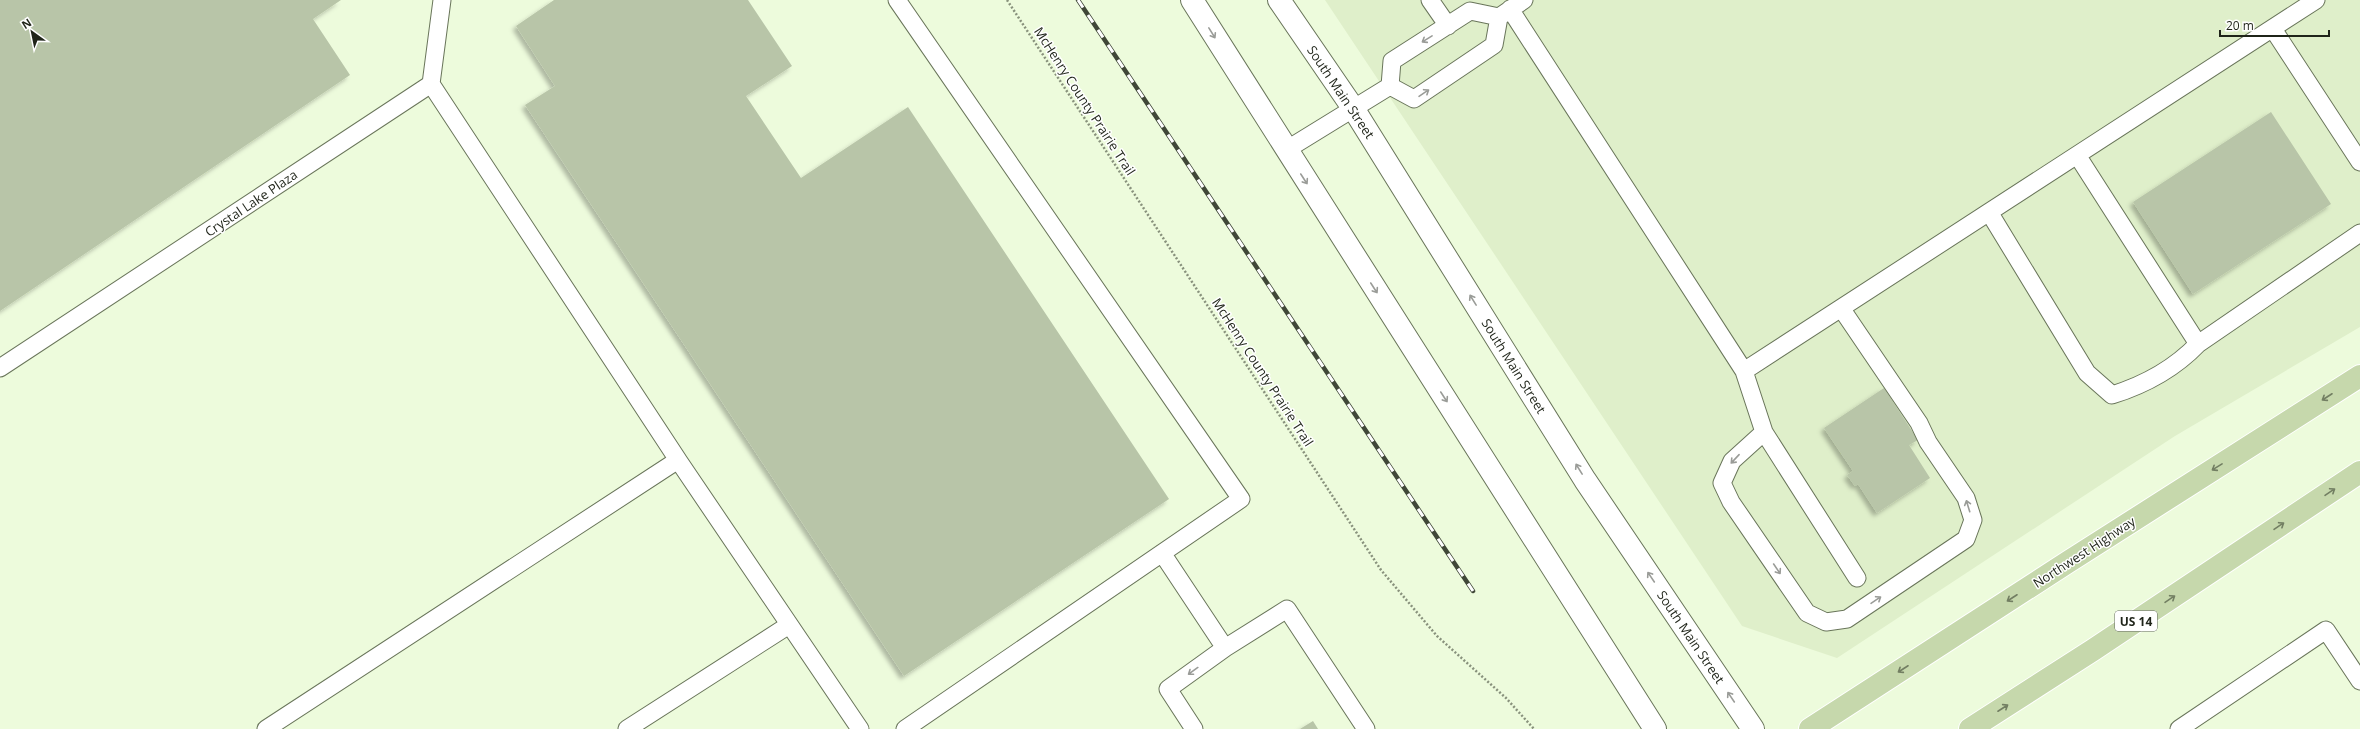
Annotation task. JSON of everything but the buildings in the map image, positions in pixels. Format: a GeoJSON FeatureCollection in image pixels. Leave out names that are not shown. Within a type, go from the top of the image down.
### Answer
{"type":"FeatureCollection","features":[{"type":"Feature","properties":{"kind":"main road","name":"Northwest Highway"},"geometry":{"type":"LineString","coordinates":[[1810,729],[2074,557],[2360,376]]}},
{"type":"Feature","properties":{"kind":"main road","name":"US 14"},"geometry":{"type":"LineString","coordinates":[[1970,729],[2093,650],[2360,472]]}},
{"type":"Feature","properties":{"kind":"street"},"geometry":{"type":"LineString","coordinates":[[1192,0],[1655,729]]}},
{"type":"Feature","properties":{"kind":"street","name":"South Main Street"},"geometry":{"type":"LineString","coordinates":[[1279,0],[1353,108],[1585,480],[1753,729]]}},
{"type":"Feature","properties":{"kind":"lane"},"geometry":{"type":"LineString","coordinates":[[442,0],[431,84],[678,460],[860,729]]}},
{"type":"Feature","properties":{"kind":"lane"},"geometry":{"type":"LineString","coordinates":[[897,0],[1241,499],[905,729]]}},
{"type":"Feature","properties":{"kind":"lane"},"geometry":{"type":"LineString","coordinates":[[1430,0],[1448,26]]}},
{"type":"Feature","properties":{"kind":"lane"},"geometry":{"type":"LineString","coordinates":[[1744,371],[2316,0]]}},
{"type":"Feature","properties":{"kind":"lane"},"geometry":{"type":"LineString","coordinates":[[1390,86],[1392,61],[1470,11],[1511,8]]}},
{"type":"Feature","properties":{"kind":"lane"},"geometry":{"type":"LineString","coordinates":[[1390,86],[1414,99],[1494,45],[1511,8]]}},
{"type":"Feature","properties":{"kind":"lane"},"geometry":{"type":"LineString","coordinates":[[1511,8],[1744,371],[1764,432],[1857,578]]}},
{"type":"Feature","properties":{"kind":"lane"},"geometry":{"type":"LineString","coordinates":[[2273,29],[2360,162]]}},
{"type":"Feature","properties":{"kind":"lane","name":"Crystal Lake Plaza"},"geometry":{"type":"LineString","coordinates":[[0,368],[431,84]]}},
{"type":"Feature","properties":{"kind":"lane"},"geometry":{"type":"LineString","coordinates":[[1286,150],[1390,86]]}},
{"type":"Feature","properties":{"kind":"lane"},"geometry":{"type":"LineString","coordinates":[[2077,155],[2198,344]]}},
{"type":"Feature","properties":{"kind":"lane"},"geometry":{"type":"LineString","coordinates":[[1989,212],[2087,374],[2112,395],[2134,388],[2164,372],[2184,359],[2198,344],[2360,233]]}},
{"type":"Feature","properties":{"kind":"lane"},"geometry":{"type":"LineString","coordinates":[[1764,432],[1732,461],[1722,483],[1731,502],[1807,613],[1826,622],[1846,619],[1966,539],[1973,520],[1966,498],[1928,442],[1919,423],[1841,308]]}},
{"type":"Feature","properties":{"kind":"lane"},"geometry":{"type":"LineString","coordinates":[[266,729],[678,460]]}},
{"type":"Feature","properties":{"kind":"lane"},"geometry":{"type":"LineString","coordinates":[[1162,553],[1225,648]]}},
{"type":"Feature","properties":{"kind":"lane"},"geometry":{"type":"LineString","coordinates":[[1194,729],[1168,689],[1225,648],[1287,609],[1366,729]]}},
{"type":"Feature","properties":{"kind":"lane"},"geometry":{"type":"LineString","coordinates":[[627,729],[789,625]]}},
{"type":"Feature","properties":{"kind":"lane"},"geometry":{"type":"LineString","coordinates":[[2180,729],[2326,630],[2360,682]]}},
{"type":"Feature","properties":{"kind":"path","name":"McHenry County Prairie Trail"},"geometry":{"type":"LineString","coordinates":[[1007,0],[1381,570],[1437,636],[1506,698],[1534,729]]}},
{"type":"Feature","properties":{"kind":"shaded area"},"geometry":{"type":"Polygon","coordinates":[[[1325,0],[2360,0],[2360,327],[2175,436],[1837,658],[1742,626],[1325,0]]]}},
{"type":"Feature","properties":{"kind":"railway"},"geometry":{"type":"LineString","coordinates":[[1078,0],[1473,591]]}}]}
